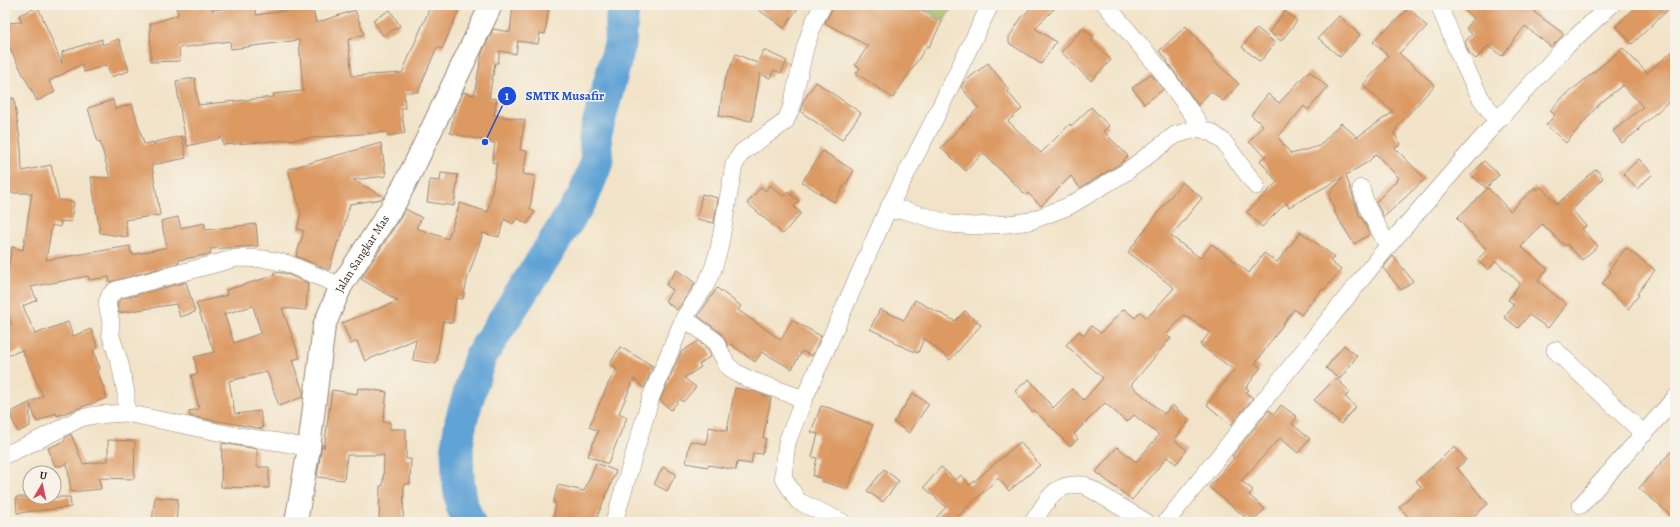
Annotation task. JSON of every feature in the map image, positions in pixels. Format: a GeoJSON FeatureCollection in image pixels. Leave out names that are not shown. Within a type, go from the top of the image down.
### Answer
{"type":"FeatureCollection","features":[{"type":"Feature","properties":{"kind":"street","name":"Jalan Sangkar Mas"},"geometry":{"type":"LineString","coordinates":[[296,522],[309,448],[324,326],[341,286],[396,201],[491,5]]}},
{"type":"Feature","properties":{"kind":"street"},"geometry":{"type":"LineString","coordinates":[[614,522],[651,397],[684,318],[704,288],[713,269],[719,249],[734,165],[742,152],[785,122],[791,109],[805,48],[813,24],[823,5]]}},
{"type":"Feature","properties":{"kind":"street"},"geometry":{"type":"LineString","coordinates":[[840,522],[798,501],[783,477],[788,442],[804,399],[888,211],[990,5]]}},
{"type":"Feature","properties":{"kind":"street"},"geometry":{"type":"LineString","coordinates":[[1106,5],[1161,70],[1198,122],[1199,128]]}},
{"type":"Feature","properties":{"kind":"street"},"geometry":{"type":"LineString","coordinates":[[1439,5],[1458,52],[1480,97],[1497,121]]}},
{"type":"Feature","properties":{"kind":"street"},"geometry":{"type":"LineString","coordinates":[[1166,522],[1388,246],[1497,121],[1564,48],[1611,5]]}},
{"type":"Feature","properties":{"kind":"street"},"geometry":{"type":"LineString","coordinates":[[888,211],[904,210],[950,224],[974,226],[1030,221],[1068,206],[1119,176],[1175,136],[1199,128],[1212,133],[1223,141],[1256,186]]}},
{"type":"Feature","properties":{"kind":"street"},"geometry":{"type":"LineString","coordinates":[[1361,188],[1367,207],[1388,246]]}},
{"type":"Feature","properties":{"kind":"street"},"geometry":{"type":"LineString","coordinates":[[126,413],[126,393],[120,364],[110,333],[111,322],[107,303],[110,295],[116,290],[237,258],[265,259],[286,263],[341,286]]}},
{"type":"Feature","properties":{"kind":"street"},"geometry":{"type":"LineString","coordinates":[[684,318],[715,341],[727,365],[735,372],[748,379],[804,399]]}},
{"type":"Feature","properties":{"kind":"street"},"geometry":{"type":"LineString","coordinates":[[1555,350],[1644,434]]}},
{"type":"Feature","properties":{"kind":"street"},"geometry":{"type":"LineString","coordinates":[[1581,505],[1675,398]]}},
{"type":"Feature","properties":{"kind":"street"},"geometry":{"type":"LineString","coordinates":[[5,454],[36,441],[81,418],[96,415],[126,413],[232,435],[309,448]]}},
{"type":"Feature","properties":{"kind":"street"},"geometry":{"type":"LineString","coordinates":[[1033,522],[1052,494],[1063,486],[1072,484],[1084,485],[1146,522]]}},
{"type":"Feature","properties":{"kind":"green space"},"geometry":{"type":"Polygon","coordinates":[[[918,5],[953,5],[944,21],[918,5]]]}},
{"type":"Feature","properties":{"kind":"building"},"geometry":{"type":"Polygon","coordinates":[[[176,5],[212,5],[212,10],[255,5],[256,15],[290,10],[289,5],[312,5],[316,23],[355,10],[364,34],[348,40],[352,76],[402,73],[431,5],[461,5],[442,49],[437,47],[418,92],[404,92],[405,108],[401,108],[405,133],[388,136],[387,132],[223,145],[222,138],[187,146],[176,81],[195,78],[198,105],[274,97],[273,94],[303,91],[299,40],[231,49],[230,41],[179,48],[180,61],[151,62],[150,24],[178,15],[176,5]]]}},
{"type":"Feature","properties":{"kind":"building"},"geometry":{"type":"Polygon","coordinates":[[[513,5],[549,5],[545,34],[540,33],[538,44],[518,41],[516,54],[500,51],[498,63],[495,63],[489,98],[497,99],[494,115],[525,120],[520,150],[527,151],[523,174],[535,176],[530,209],[535,212],[527,224],[517,218],[513,224],[504,219],[499,237],[483,233],[467,280],[463,299],[456,298],[452,323],[443,321],[436,364],[413,360],[416,339],[365,361],[357,341],[351,344],[342,323],[398,301],[361,279],[406,209],[422,218],[416,228],[448,239],[460,203],[488,212],[497,163],[492,162],[495,143],[450,133],[455,110],[463,92],[474,95],[482,53],[493,29],[510,32],[513,5]]]}},
{"type":"Feature","properties":{"kind":"building"},"geometry":{"type":"Polygon","coordinates":[[[752,5],[800,5],[784,28],[752,5]]]}},
{"type":"Feature","properties":{"kind":"building"},"geometry":{"type":"Polygon","coordinates":[[[834,5],[910,5],[942,22],[929,47],[927,46],[893,98],[856,73],[860,68],[855,65],[868,46],[825,23],[834,5]]]}},
{"type":"Feature","properties":{"kind":"building"},"geometry":{"type":"Polygon","coordinates":[[[1034,5],[1058,5],[1035,28],[1056,42],[1041,64],[1009,43],[1009,37],[1022,17],[1034,5]]]}},
{"type":"Feature","properties":{"kind":"building"},"geometry":{"type":"Polygon","coordinates":[[[1459,5],[1540,5],[1534,12],[1564,34],[1551,47],[1525,26],[1502,56],[1488,46],[1476,59],[1470,54],[1465,42],[1472,34],[1466,29],[1474,18],[1459,5]]]}},
{"type":"Feature","properties":{"kind":"building"},"geometry":{"type":"Polygon","coordinates":[[[1638,5],[1673,5],[1632,44],[1616,26],[1638,5]]]}},
{"type":"Feature","properties":{"kind":"building"},"geometry":{"type":"Polygon","coordinates":[[[38,7],[62,64],[62,52],[102,39],[102,45],[119,39],[129,71],[111,77],[107,65],[84,72],[82,64],[49,81],[55,92],[37,101],[5,39],[5,23],[22,22],[19,15],[38,7]]]}},
{"type":"Feature","properties":{"kind":"building"},"geometry":{"type":"Polygon","coordinates":[[[1409,8],[1427,27],[1399,53],[1435,85],[1393,133],[1401,144],[1395,148],[1425,179],[1384,217],[1376,202],[1399,178],[1376,154],[1368,162],[1346,175],[1360,218],[1361,216],[1370,234],[1354,244],[1335,213],[1329,195],[1343,177],[1289,207],[1286,203],[1262,227],[1247,212],[1277,182],[1260,160],[1266,156],[1249,142],[1263,125],[1251,115],[1268,94],[1279,103],[1309,71],[1328,87],[1308,110],[1304,106],[1278,137],[1291,154],[1319,146],[1341,123],[1357,137],[1393,112],[1363,85],[1388,56],[1373,42],[1409,8]]]}},
{"type":"Feature","properties":{"kind":"building"},"geometry":{"type":"Polygon","coordinates":[[[390,10],[400,26],[383,36],[373,20],[390,10]]]}},
{"type":"Feature","properties":{"kind":"building"},"geometry":{"type":"Polygon","coordinates":[[[1285,11],[1297,21],[1281,41],[1269,32],[1285,11]]]}},
{"type":"Feature","properties":{"kind":"building"},"geometry":{"type":"Polygon","coordinates":[[[1339,16],[1360,35],[1340,57],[1318,38],[1339,16]]]}},
{"type":"Feature","properties":{"kind":"building"},"geometry":{"type":"Polygon","coordinates":[[[1186,26],[1213,57],[1212,59],[1239,84],[1223,101],[1211,91],[1198,105],[1167,62],[1168,61],[1159,51],[1186,26]]]}},
{"type":"Feature","properties":{"kind":"building"},"geometry":{"type":"Polygon","coordinates":[[[1083,28],[1094,38],[1091,41],[1111,60],[1091,81],[1061,52],[1083,28]]]}},
{"type":"Feature","properties":{"kind":"building"},"geometry":{"type":"Polygon","coordinates":[[[1257,28],[1275,43],[1260,62],[1242,47],[1257,28]]]}},
{"type":"Feature","properties":{"kind":"building"},"geometry":{"type":"Polygon","coordinates":[[[1623,48],[1647,73],[1675,49],[1675,96],[1638,129],[1639,130],[1622,143],[1613,131],[1643,107],[1623,85],[1599,104],[1566,143],[1546,125],[1555,115],[1550,111],[1560,100],[1623,48]]]}},
{"type":"Feature","properties":{"kind":"building"},"geometry":{"type":"Polygon","coordinates":[[[764,50],[787,61],[781,73],[774,70],[770,78],[760,74],[752,121],[719,116],[724,82],[736,54],[757,63],[764,50]]]}},
{"type":"Feature","properties":{"kind":"building"},"geometry":{"type":"Polygon","coordinates":[[[988,63],[1009,90],[1007,91],[1022,109],[1008,121],[1041,153],[1070,124],[1071,126],[1091,107],[1109,126],[1103,131],[1128,156],[1120,164],[1080,188],[1071,176],[1041,206],[1028,193],[1026,195],[983,153],[966,171],[941,148],[978,108],[961,87],[964,82],[988,63]]]}},
{"type":"Feature","properties":{"kind":"building"},"geometry":{"type":"Polygon","coordinates":[[[1151,74],[1163,90],[1144,104],[1132,88],[1151,74]]]}},
{"type":"Feature","properties":{"kind":"building"},"geometry":{"type":"Polygon","coordinates":[[[816,82],[861,113],[842,140],[801,112],[803,101],[816,82]]]}},
{"type":"Feature","properties":{"kind":"building"},"geometry":{"type":"Polygon","coordinates":[[[14,98],[21,147],[22,171],[51,165],[59,200],[74,202],[71,222],[61,221],[60,227],[52,225],[46,260],[130,246],[131,253],[133,253],[133,255],[167,247],[161,221],[178,217],[181,228],[204,223],[206,230],[256,224],[258,246],[210,249],[211,254],[179,260],[179,263],[110,282],[109,277],[89,280],[88,276],[31,287],[37,300],[23,306],[35,334],[68,322],[73,336],[91,329],[98,348],[93,350],[100,369],[97,370],[107,398],[57,416],[56,413],[37,422],[30,404],[30,426],[18,432],[9,413],[43,396],[22,350],[5,357],[5,326],[12,324],[5,307],[5,268],[8,269],[12,247],[23,250],[32,193],[5,193],[5,99],[14,98]]]}},
{"type":"Feature","properties":{"kind":"building"},"geometry":{"type":"Polygon","coordinates":[[[113,100],[115,109],[132,104],[144,144],[153,142],[155,145],[155,142],[182,136],[186,158],[152,165],[160,215],[125,220],[128,237],[100,233],[91,177],[110,178],[100,141],[98,142],[88,108],[113,100]]]}},
{"type":"Feature","properties":{"kind":"building"},"geometry":{"type":"Polygon","coordinates":[[[381,143],[386,176],[353,180],[384,197],[382,199],[350,204],[340,241],[338,241],[329,270],[296,256],[304,231],[297,229],[301,214],[288,169],[381,143]]]}},
{"type":"Feature","properties":{"kind":"building"},"geometry":{"type":"Polygon","coordinates":[[[823,151],[854,171],[834,202],[802,182],[823,151]]]}},
{"type":"Feature","properties":{"kind":"building"},"geometry":{"type":"Polygon","coordinates":[[[1639,159],[1653,174],[1637,189],[1623,174],[1639,159]]]}},
{"type":"Feature","properties":{"kind":"building"},"geometry":{"type":"Polygon","coordinates":[[[1484,161],[1499,175],[1486,188],[1471,175],[1484,161]]]}},
{"type":"Feature","properties":{"kind":"building"},"geometry":{"type":"Polygon","coordinates":[[[1596,169],[1603,178],[1572,210],[1586,226],[1582,229],[1598,246],[1582,260],[1567,244],[1565,246],[1542,224],[1521,247],[1548,269],[1538,281],[1566,304],[1548,328],[1529,315],[1518,328],[1504,317],[1514,304],[1508,300],[1520,283],[1496,261],[1488,270],[1477,260],[1487,250],[1457,218],[1488,188],[1510,211],[1535,187],[1537,190],[1541,187],[1557,204],[1596,169]]]}},
{"type":"Feature","properties":{"kind":"building"},"geometry":{"type":"Polygon","coordinates":[[[441,173],[458,175],[454,206],[427,202],[430,180],[440,181],[441,173]]]}},
{"type":"Feature","properties":{"kind":"building"},"geometry":{"type":"Polygon","coordinates":[[[1182,182],[1202,198],[1171,236],[1200,258],[1212,244],[1249,273],[1264,253],[1277,262],[1301,232],[1335,257],[1330,261],[1341,270],[1324,290],[1322,289],[1301,315],[1294,309],[1255,364],[1261,367],[1246,388],[1249,390],[1246,393],[1253,398],[1231,425],[1207,405],[1234,370],[1200,345],[1210,332],[1184,315],[1166,335],[1171,338],[1131,385],[1164,414],[1172,405],[1190,420],[1174,440],[1187,450],[1176,464],[1167,457],[1132,500],[1096,472],[1117,447],[1136,462],[1159,435],[1134,415],[1127,422],[1105,403],[1074,434],[1078,439],[1070,446],[1034,410],[1032,412],[1015,391],[1029,379],[1053,408],[1072,389],[1084,400],[1103,378],[1066,345],[1079,331],[1084,335],[1091,326],[1101,333],[1124,309],[1135,318],[1140,312],[1147,318],[1174,288],[1128,252],[1182,182]]]}},
{"type":"Feature","properties":{"kind":"building"},"geometry":{"type":"Polygon","coordinates":[[[770,185],[784,197],[788,192],[799,201],[794,207],[801,213],[783,234],[747,203],[761,187],[765,191],[770,185]]]}},
{"type":"Feature","properties":{"kind":"building"},"geometry":{"type":"Polygon","coordinates":[[[702,194],[718,198],[714,223],[697,219],[702,194]]]}},
{"type":"Feature","properties":{"kind":"building"},"geometry":{"type":"Polygon","coordinates":[[[1626,248],[1655,270],[1628,309],[1602,284],[1611,272],[1609,270],[1626,248]]]}},
{"type":"Feature","properties":{"kind":"building"},"geometry":{"type":"Polygon","coordinates":[[[1393,256],[1413,281],[1401,290],[1383,268],[1393,256]]]}},
{"type":"Feature","properties":{"kind":"building"},"geometry":{"type":"Polygon","coordinates":[[[677,270],[695,283],[677,310],[665,301],[673,290],[666,285],[677,270]]]}},
{"type":"Feature","properties":{"kind":"building"},"geometry":{"type":"Polygon","coordinates":[[[274,272],[284,273],[308,283],[306,310],[282,308],[300,358],[292,360],[303,392],[303,397],[279,406],[267,372],[229,381],[235,414],[260,411],[263,429],[190,416],[189,411],[199,409],[191,375],[198,374],[194,357],[214,352],[196,303],[227,295],[226,290],[273,276],[274,272]],[[253,306],[224,314],[234,343],[261,333],[253,306]]]}},
{"type":"Feature","properties":{"kind":"building"},"geometry":{"type":"Polygon","coordinates":[[[186,282],[195,312],[180,317],[176,304],[119,313],[117,304],[121,299],[186,282]]]}},
{"type":"Feature","properties":{"kind":"building"},"geometry":{"type":"Polygon","coordinates":[[[717,288],[741,306],[738,310],[781,340],[792,320],[821,336],[812,356],[802,351],[792,369],[762,352],[755,362],[731,344],[728,346],[721,333],[698,316],[717,288]]]}},
{"type":"Feature","properties":{"kind":"building"},"geometry":{"type":"Polygon","coordinates":[[[915,300],[955,321],[965,311],[981,325],[950,360],[924,338],[918,353],[894,343],[895,341],[870,329],[880,309],[904,320],[915,300]]]}},
{"type":"Feature","properties":{"kind":"building"},"geometry":{"type":"Polygon","coordinates":[[[698,341],[707,348],[711,356],[699,364],[701,367],[684,378],[696,387],[683,402],[680,399],[671,410],[660,400],[681,352],[698,341]]]}},
{"type":"Feature","properties":{"kind":"building"},"geometry":{"type":"Polygon","coordinates":[[[1344,345],[1357,356],[1340,379],[1326,368],[1344,345]]]}},
{"type":"Feature","properties":{"kind":"building"},"geometry":{"type":"Polygon","coordinates":[[[620,347],[653,366],[644,388],[634,379],[619,413],[627,417],[608,464],[588,456],[598,431],[589,427],[609,382],[617,369],[610,364],[620,347]]]}},
{"type":"Feature","properties":{"kind":"building"},"geometry":{"type":"Polygon","coordinates":[[[1336,378],[1350,392],[1345,397],[1356,407],[1341,424],[1314,400],[1336,378]]]}},
{"type":"Feature","properties":{"kind":"building"},"geometry":{"type":"Polygon","coordinates":[[[358,388],[387,392],[383,422],[390,422],[390,429],[406,429],[406,459],[411,459],[410,484],[404,484],[403,522],[379,522],[380,486],[383,486],[384,455],[347,455],[344,480],[317,477],[322,444],[324,448],[332,390],[357,394],[358,388]]]}},
{"type":"Feature","properties":{"kind":"building"},"geometry":{"type":"Polygon","coordinates":[[[735,388],[755,392],[771,398],[763,438],[766,438],[762,454],[753,453],[751,464],[737,462],[736,470],[686,463],[690,441],[706,444],[709,427],[727,431],[735,388]]]}},
{"type":"Feature","properties":{"kind":"building"},"geometry":{"type":"Polygon","coordinates":[[[913,393],[929,404],[909,433],[894,422],[913,393]]]}},
{"type":"Feature","properties":{"kind":"building"},"geometry":{"type":"Polygon","coordinates":[[[1281,405],[1297,417],[1292,424],[1310,439],[1298,453],[1280,438],[1241,481],[1253,490],[1249,495],[1265,509],[1253,522],[1251,522],[1209,487],[1234,458],[1232,456],[1269,410],[1274,414],[1281,405]]]}},
{"type":"Feature","properties":{"kind":"building"},"geometry":{"type":"Polygon","coordinates":[[[821,406],[830,408],[873,425],[847,489],[821,481],[821,478],[813,476],[817,458],[812,457],[818,434],[811,432],[821,406]]]}},
{"type":"Feature","properties":{"kind":"building"},"geometry":{"type":"Polygon","coordinates":[[[71,434],[83,464],[108,461],[108,440],[135,441],[134,479],[99,478],[101,489],[71,492],[67,463],[62,466],[55,465],[48,448],[65,441],[65,438],[71,434]]]}},
{"type":"Feature","properties":{"kind":"building"},"geometry":{"type":"Polygon","coordinates":[[[1020,442],[1040,465],[1009,491],[998,478],[952,522],[932,522],[946,507],[924,487],[941,467],[956,480],[961,475],[970,485],[1020,442]]]}},
{"type":"Feature","properties":{"kind":"building"},"geometry":{"type":"Polygon","coordinates":[[[222,443],[257,449],[257,467],[269,467],[269,488],[221,487],[222,443]]]}},
{"type":"Feature","properties":{"kind":"building"},"geometry":{"type":"Polygon","coordinates":[[[1454,446],[1466,460],[1457,468],[1488,504],[1467,522],[1413,522],[1399,507],[1421,487],[1416,481],[1454,446]]]}},
{"type":"Feature","properties":{"kind":"building"},"geometry":{"type":"Polygon","coordinates":[[[1675,447],[1675,519],[1639,488],[1675,447]]]}},
{"type":"Feature","properties":{"kind":"building"},"geometry":{"type":"Polygon","coordinates":[[[596,463],[616,471],[595,522],[553,522],[556,503],[553,503],[558,485],[584,491],[596,463]]]}},
{"type":"Feature","properties":{"kind":"building"},"geometry":{"type":"Polygon","coordinates":[[[663,467],[676,474],[667,491],[654,484],[663,467]]]}},
{"type":"Feature","properties":{"kind":"building"},"geometry":{"type":"Polygon","coordinates":[[[884,469],[899,481],[883,502],[867,491],[884,469]]]}},
{"type":"Feature","properties":{"kind":"building"},"geometry":{"type":"Polygon","coordinates":[[[16,497],[22,497],[22,505],[62,505],[62,497],[70,497],[71,507],[17,513],[16,497]]]}},
{"type":"Feature","properties":{"kind":"building"},"geometry":{"type":"Polygon","coordinates":[[[155,497],[178,499],[176,522],[152,522],[155,497]]]}},
{"type":"Feature","properties":{"kind":"waterway"},"geometry":{"type":"LineString","coordinates":[[469,522],[462,506],[458,479],[457,447],[461,421],[480,357],[583,197],[597,162],[595,136],[620,44],[623,5]]}},
{"type":"Feature","properties":{"kind":"place","name":"SMTK Musafir"},"geometry":{"type":"Point","coordinates":[485,142]}}]}
